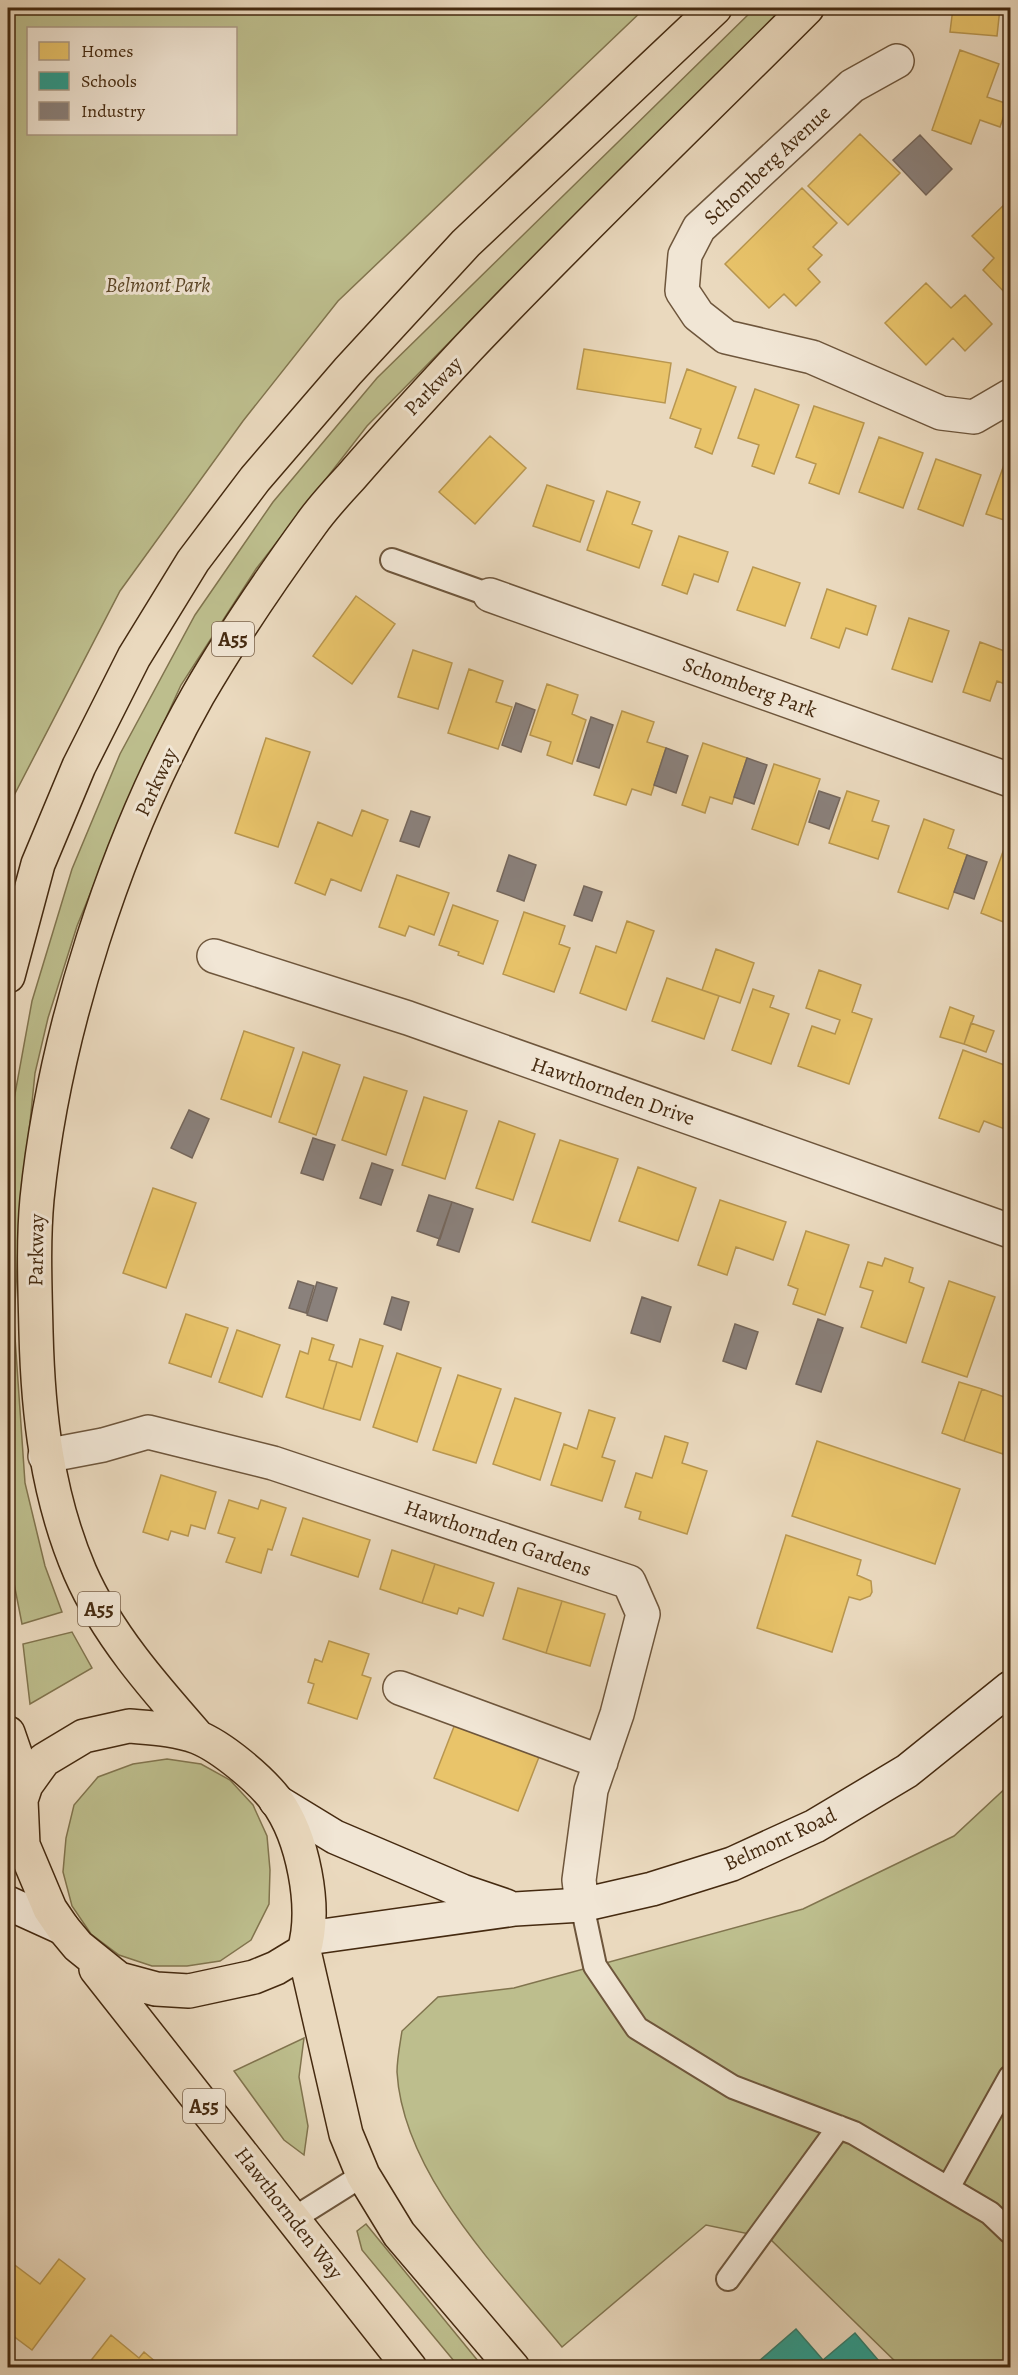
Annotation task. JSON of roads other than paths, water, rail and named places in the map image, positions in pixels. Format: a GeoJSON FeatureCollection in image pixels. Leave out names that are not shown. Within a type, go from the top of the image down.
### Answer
{"type":"FeatureCollection","features":[{"type":"Feature","properties":{"kind":"highway"},"geometry":{"type":"LineString","coordinates":[[8,976],[38,864],[79,766],[134,657],[193,561],[255,479],[348,371],[458,252],[715,8]]}},
{"type":"Feature","properties":{"kind":"highway","name":"Parkway"},"geometry":{"type":"LineString","coordinates":[[198,1737],[144,1675],[95,1602],[80,1574],[55,1504],[45,1456],[37,1363],[37,1202],[52,1098],[76,997],[112,887],[148,794],[198,695],[259,599],[315,519],[396,425],[513,300],[807,8]]}},
{"type":"Feature","properties":{"kind":"highway","name":"A55"},"geometry":{"type":"LineString","coordinates":[[18,1795],[44,1760],[84,1736],[129,1726],[161,1728],[198,1737],[242,1765],[276,1801],[293,1833],[302,1860],[309,1910],[306,1944],[346,2134],[363,2175],[399,2234],[513,2367]]}},
{"type":"Feature","properties":{"kind":"highway","name":"A55"},"geometry":{"type":"LineString","coordinates":[[8,1733],[23,1845],[50,1909],[71,1937],[120,1979],[156,1989],[189,1991],[254,1977],[276,1968],[306,1944]]}},
{"type":"Feature","properties":{"kind":"highway","name":"Hawthornden Way"},"geometry":{"type":"LineString","coordinates":[[71,1937],[410,2367]]}},
{"type":"Feature","properties":{"kind":"street","name":"Schomberg Avenue"},"geometry":{"type":"LineString","coordinates":[[897,61],[852,86],[699,228],[685,255],[682,291],[698,315],[726,337],[812,357],[941,413],[974,417],[1011,396]]}},
{"type":"Feature","properties":{"kind":"street","name":"Schomberg Park"},"geometry":{"type":"LineString","coordinates":[[490,595],[1011,780]]}},
{"type":"Feature","properties":{"kind":"street","name":"Hawthornden Drive"},"geometry":{"type":"LineString","coordinates":[[214,957],[408,1018],[1011,1231]]}},
{"type":"Feature","properties":{"kind":"street","name":"Hawthornden Gardens"},"geometry":{"type":"LineString","coordinates":[[45,1456],[103,1445],[148,1432],[273,1463],[629,1582],[644,1614],[617,1714],[591,1790],[579,1880],[582,1905]]}},
{"type":"Feature","properties":{"kind":"street"},"geometry":{"type":"LineString","coordinates":[[400,1688],[601,1762]]}},
{"type":"Feature","properties":{"kind":"street","name":"Belmont Road"},"geometry":{"type":"LineString","coordinates":[[306,1944],[515,1909],[582,1905],[652,1889],[732,1864],[815,1826],[907,1772],[1011,1688]]}},
{"type":"Feature","properties":{"kind":"street","name":"Belmont Road"},"geometry":{"type":"LineString","coordinates":[[276,1801],[335,1837],[462,1891],[515,1909]]}},
{"type":"Feature","properties":{"kind":"street"},"geometry":{"type":"LineString","coordinates":[[8,1903],[71,1937]]}},
{"type":"Feature","properties":{"kind":"lane"},"geometry":{"type":"LineString","coordinates":[[392,560],[490,595]]}},
{"type":"Feature","properties":{"kind":"lane"},"geometry":{"type":"LineString","coordinates":[[582,1905],[595,1966],[637,2028],[732,2087],[854,2133],[990,2213],[1011,2232]]}},
{"type":"Feature","properties":{"kind":"lane"},"geometry":{"type":"LineString","coordinates":[[948,2188],[1011,2077]]}},
{"type":"Feature","properties":{"kind":"lane"},"geometry":{"type":"LineString","coordinates":[[728,2279],[839,2127]]}},
{"type":"Feature","properties":{"kind":"lane"},"geometry":{"type":"LineString","coordinates":[[293,2219],[363,2175]]}},
{"type":"Feature","properties":{"kind":"park label","name":"Belmont Park"},"geometry":{"type":"Point","coordinates":[158,285]}}]}
